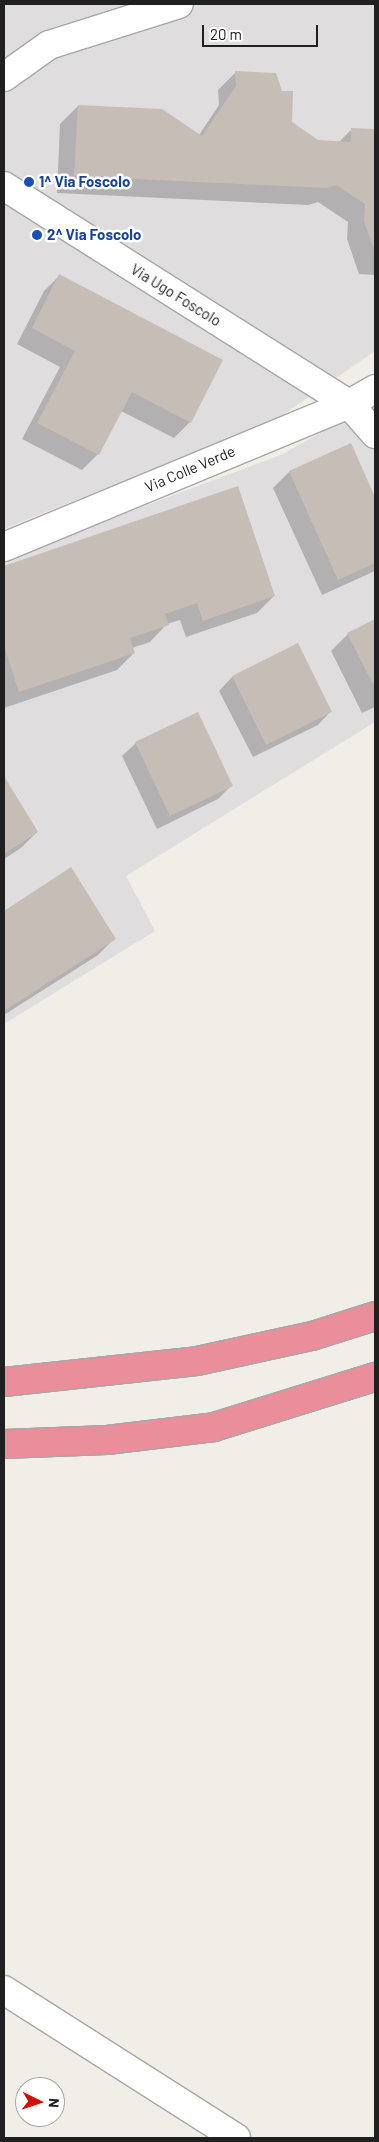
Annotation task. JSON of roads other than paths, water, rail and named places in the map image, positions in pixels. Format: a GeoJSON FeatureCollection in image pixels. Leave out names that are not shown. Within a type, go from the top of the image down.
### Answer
{"type":"FeatureCollection","features":[{"type":"Feature","properties":{"kind":"highway"},"geometry":{"type":"LineString","coordinates":[[4,1382],[197,1362],[312,1336],[375,1316]]}},
{"type":"Feature","properties":{"kind":"highway"},"geometry":{"type":"LineString","coordinates":[[4,1444],[107,1440],[214,1427],[375,1377]]}},
{"type":"Feature","properties":{"kind":"street"},"geometry":{"type":"LineString","coordinates":[[4,77],[49,45],[179,4]]}},
{"type":"Feature","properties":{"kind":"street","name":"Via Ugo Foscolo"},"geometry":{"type":"LineString","coordinates":[[4,186],[349,404],[375,434]]}},
{"type":"Feature","properties":{"kind":"street","name":"Via Colle Verde"},"geometry":{"type":"LineString","coordinates":[[4,547],[349,404],[375,389]]}},
{"type":"Feature","properties":{"kind":"street"},"geometry":{"type":"LineString","coordinates":[[4,1990],[236,2138]]}},
{"type":"Feature","properties":{"kind":"place","name":"1^ Via Foscolo"},"geometry":{"type":"Point","coordinates":[29,182]}},
{"type":"Feature","properties":{"kind":"place","name":"2^ Via Foscolo"},"geometry":{"type":"Point","coordinates":[37,235]}}]}
